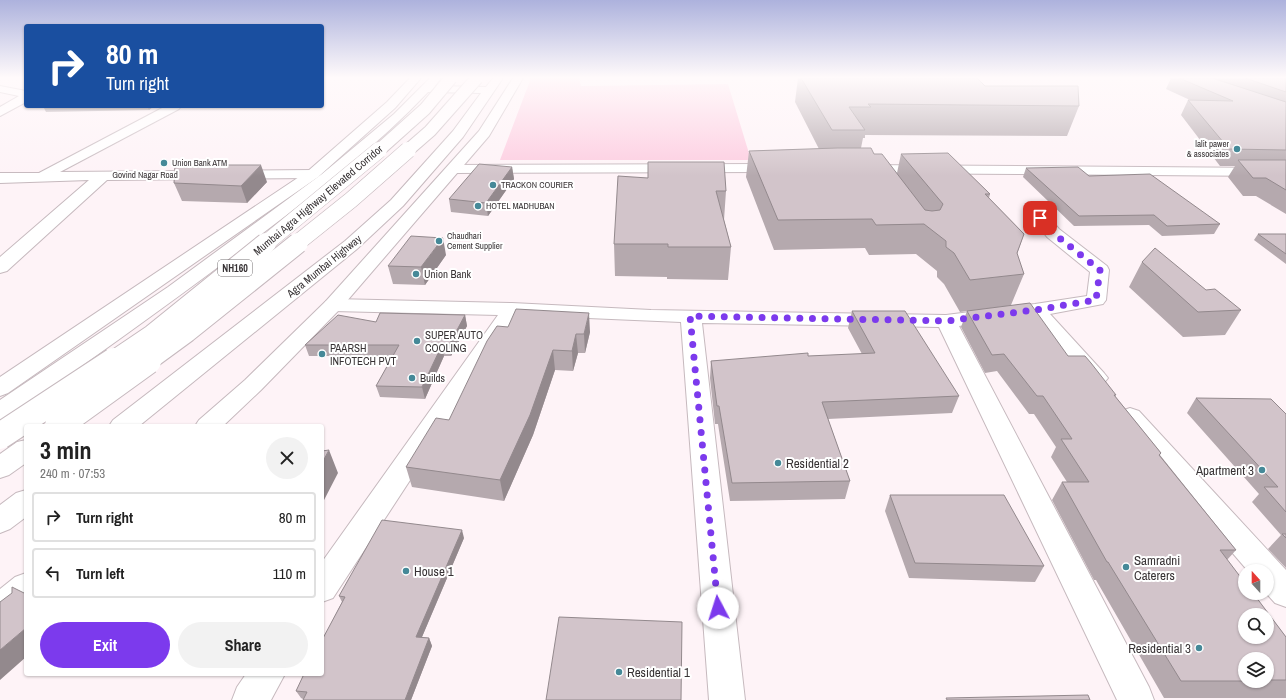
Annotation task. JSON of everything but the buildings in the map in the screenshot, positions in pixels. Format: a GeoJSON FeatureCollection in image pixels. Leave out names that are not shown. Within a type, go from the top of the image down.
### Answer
{"type":"FeatureCollection","features":[{"type":"Feature","properties":{"kind":"main road"},"geometry":{"type":"LineString","coordinates":[[40,177],[166,111]]}},
{"type":"Feature","properties":{"kind":"main road"},"geometry":{"type":"LineString","coordinates":[[0,388],[313,174],[385,111]]}},
{"type":"Feature","properties":{"kind":"main road"},"geometry":{"type":"LineString","coordinates":[[0,412],[175,291],[327,177],[398,117],[403,111]]}},
{"type":"Feature","properties":{"kind":"main road","name":"Mumbai Agra Highway Elevated Corridor"},"geometry":{"type":"LineString","coordinates":[[0,436],[164,325],[358,169],[424,111]]}},
{"type":"Feature","properties":{"kind":"main road","name":"Mumbai Agra Highway Elevated Corridor"},"geometry":{"type":"LineString","coordinates":[[61,424],[187,332],[351,200],[430,131],[448,111]]}},
{"type":"Feature","properties":{"kind":"main road","name":"Agra Mumbai Highway"},"geometry":{"type":"LineString","coordinates":[[125,424],[352,245],[392,208],[458,134],[471,111]]}},
{"type":"Feature","properties":{"kind":"main road"},"geometry":{"type":"LineString","coordinates":[[210,424],[333,305],[454,169],[484,133],[498,111]]}},
{"type":"Feature","properties":{"kind":"main road"},"geometry":{"type":"LineString","coordinates":[[454,169],[791,168]]}},
{"type":"Feature","properties":{"kind":"main road"},"geometry":{"type":"LineString","coordinates":[[846,168],[1286,172]]}},
{"type":"Feature","properties":{"kind":"main road"},"geometry":{"type":"LineString","coordinates":[[878,169],[887,182]]}},
{"type":"Feature","properties":{"kind":"main road","name":"Govind Nagar Road"},"geometry":{"type":"LineString","coordinates":[[0,178],[313,174]]}},
{"type":"Feature","properties":{"kind":"main road"},"geometry":{"type":"LineString","coordinates":[[0,267],[103,176]]}},
{"type":"Feature","properties":{"kind":"main road"},"geometry":{"type":"LineString","coordinates":[[333,305],[512,309],[690,316],[946,321],[1035,310],[1096,300],[1100,270],[1053,233],[1040,218]]}},
{"type":"Feature","properties":{"kind":"main road"},"geometry":{"type":"LineString","coordinates":[[324,585],[512,309]]}},
{"type":"Feature","properties":{"kind":"main road"},"geometry":{"type":"LineString","coordinates":[[1035,310],[1261,564]]}},
{"type":"Feature","properties":{"kind":"main road"},"geometry":{"type":"LineString","coordinates":[[690,316],[727,700]]}},
{"type":"Feature","properties":{"kind":"main road"},"geometry":{"type":"LineString","coordinates":[[946,321],[1136,700]]}},
{"type":"Feature","properties":{"kind":"main road"},"geometry":{"type":"LineString","coordinates":[[0,468],[24,451]]}},
{"type":"Feature","properties":{"kind":"main road"},"geometry":{"type":"LineString","coordinates":[[0,521],[24,503]]}},
{"type":"Feature","properties":{"kind":"main road"},"geometry":{"type":"LineString","coordinates":[[1274,579],[1286,593]]}},
{"type":"Feature","properties":{"kind":"main road"},"geometry":{"type":"LineString","coordinates":[[0,609],[24,589]]}},
{"type":"Feature","properties":{"kind":"main road"},"geometry":{"type":"LineString","coordinates":[[250,700],[266,676]]}},
{"type":"Feature","properties":{"kind":"shaded area"},"geometry":{"type":"Polygon","coordinates":[[[519,111],[736,111],[751,160],[500,160],[519,111]]]}},
{"type":"Feature","properties":{"kind":"place","name":"lalit pawer & associates"},"geometry":{"type":"Point","coordinates":[1237,149]}},
{"type":"Feature","properties":{"kind":"place","name":"Union Bank ATM"},"geometry":{"type":"Point","coordinates":[164,163]}},
{"type":"Feature","properties":{"kind":"place","name":"TRACKON COURIER"},"geometry":{"type":"Point","coordinates":[493,185]}},
{"type":"Feature","properties":{"kind":"place","name":"HOTEL MADHUBAN"},"geometry":{"type":"Point","coordinates":[478,206]}},
{"type":"Feature","properties":{"kind":"place","name":"Chaudhari Cement Supplier"},"geometry":{"type":"Point","coordinates":[439,241]}},
{"type":"Feature","properties":{"kind":"place","name":"Union Bank"},"geometry":{"type":"Point","coordinates":[416,274]}},
{"type":"Feature","properties":{"kind":"place","name":"SUPER AUTO COOLING"},"geometry":{"type":"Point","coordinates":[417,341]}},
{"type":"Feature","properties":{"kind":"place","name":"PAARSH INFOTECH PVT"},"geometry":{"type":"Point","coordinates":[322,354]}},
{"type":"Feature","properties":{"kind":"place","name":"Builds"},"geometry":{"type":"Point","coordinates":[412,378]}},
{"type":"Feature","properties":{"kind":"place","name":"Residential 2"},"geometry":{"type":"Point","coordinates":[778,463]}},
{"type":"Feature","properties":{"kind":"place","name":"Apartment 3"},"geometry":{"type":"Point","coordinates":[1262,470]}},
{"type":"Feature","properties":{"kind":"place","name":"Samradni Caterers"},"geometry":{"type":"Point","coordinates":[1126,567]}},
{"type":"Feature","properties":{"kind":"place","name":"House 1"},"geometry":{"type":"Point","coordinates":[406,571]}},
{"type":"Feature","properties":{"kind":"place","name":"Residential 3"},"geometry":{"type":"Point","coordinates":[1199,648]}},
{"type":"Feature","properties":{"kind":"place","name":"Residential 1"},"geometry":{"type":"Point","coordinates":[619,672]}},
{"type":"Feature","properties":{"kind":"route"},"geometry":{"type":"LineString","coordinates":[[718,608],[690,316],[946,321],[1035,310],[1096,300],[1100,270],[1053,233],[1040,218]]}}]}
